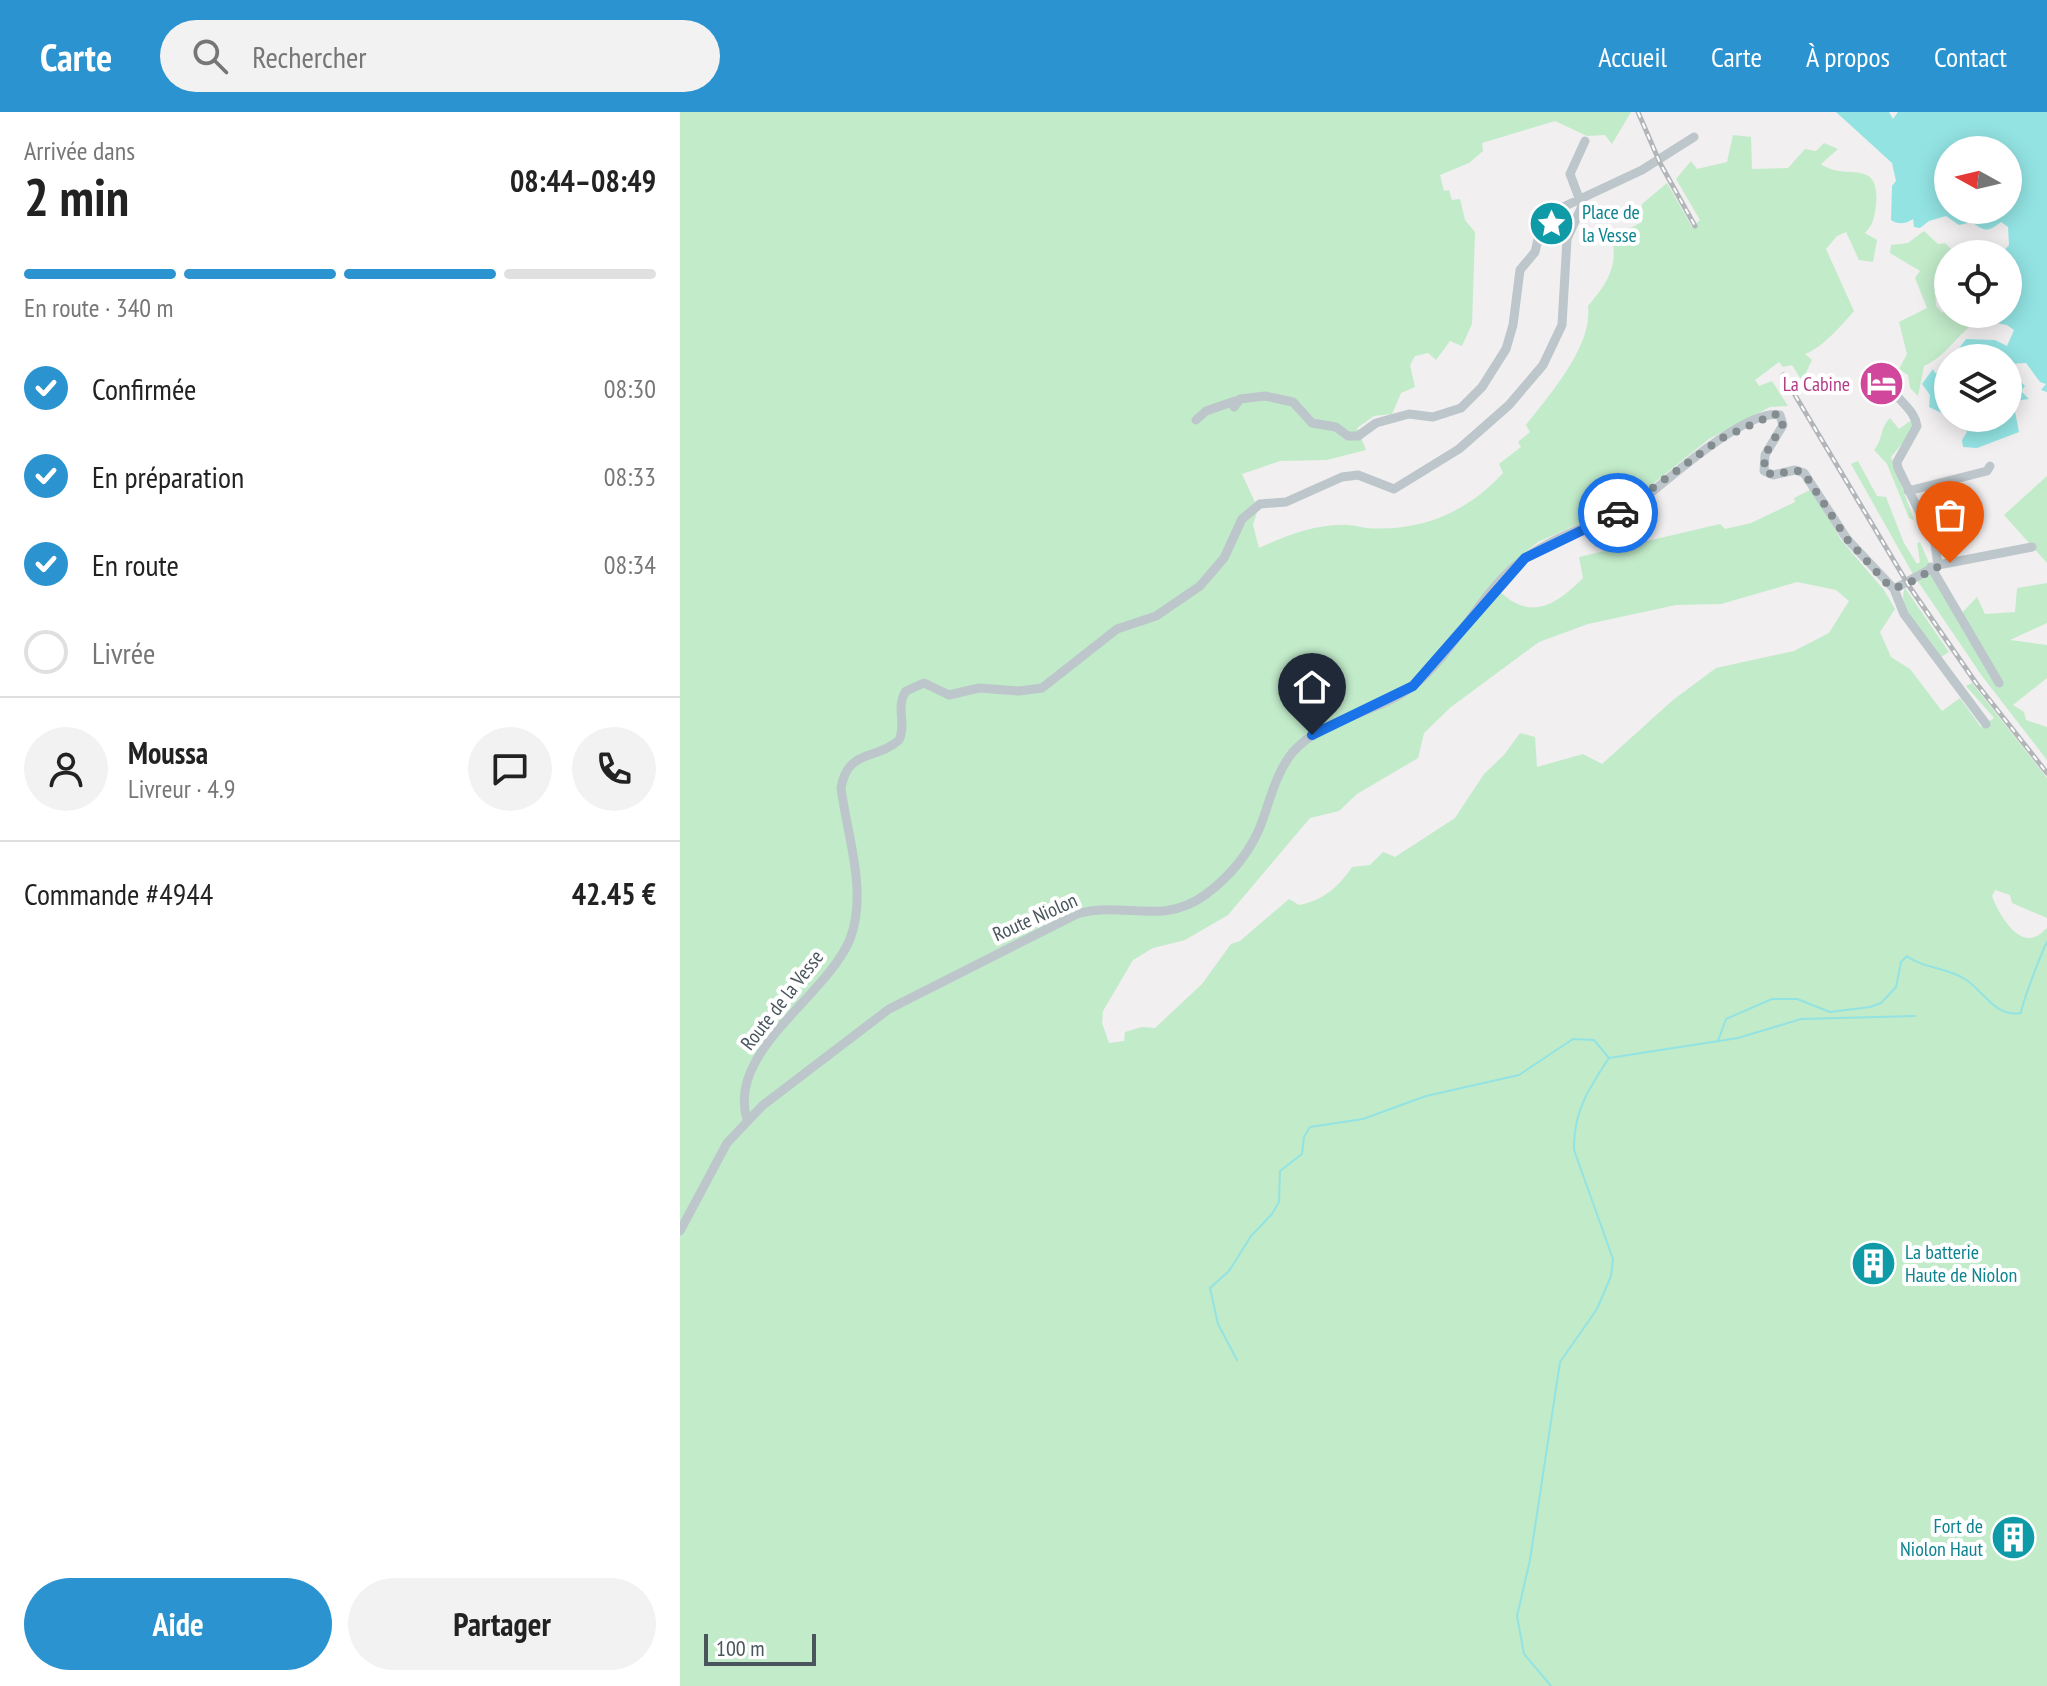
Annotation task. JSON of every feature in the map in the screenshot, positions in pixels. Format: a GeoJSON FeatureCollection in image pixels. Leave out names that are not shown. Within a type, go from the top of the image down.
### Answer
{"type":"FeatureCollection","features":[{"type":"Feature","properties":{"kind":"street"},"geometry":{"type":"LineString","coordinates":[[1196,420],[1218,406],[1265,396],[1293,402],[1312,423],[1336,427],[1348,436],[1358,436],[1376,423],[1409,414],[1433,417],[1461,408],[1482,387],[1506,349],[1513,325],[1520,270],[1535,252],[1540,231],[1549,219],[1561,208],[1642,170],[1694,137]]}},
{"type":"Feature","properties":{"kind":"street"},"geometry":{"type":"LineString","coordinates":[[1579,200],[1570,174],[1585,141]]}},
{"type":"Feature","properties":{"kind":"street","name":"Route de la Vesse"},"geometry":{"type":"LineString","coordinates":[[747,1119],[743,1095],[752,1068],[836,962],[853,929],[854,861],[841,788],[846,770],[858,759],[899,740],[902,697],[917,683],[927,684],[949,695],[979,688],[1036,690],[1113,632],[1156,616],[1200,586],[1224,558],[1242,519],[1260,504],[1286,502],[1342,477],[1358,475],[1394,489],[1459,449],[1509,405],[1555,346],[1562,325],[1567,239],[1581,211],[1579,200]]}},
{"type":"Feature","properties":{"kind":"street"},"geometry":{"type":"LineString","coordinates":[[1549,219],[1559,234]]}},
{"type":"Feature","properties":{"kind":"street"},"geometry":{"type":"LineString","coordinates":[[1890,375],[1892,393],[1916,419],[1917,426],[1900,455],[1898,468],[1935,544],[1934,566],[1999,683]]}},
{"type":"Feature","properties":{"kind":"street","name":"Route Niolon"},"geometry":{"type":"LineString","coordinates":[[680,1231],[727,1143],[747,1119],[889,1009],[1053,925],[1089,911],[1170,912],[1202,897],[1246,854],[1258,834],[1278,776],[1299,746],[1322,730],[1413,686],[1525,558],[1633,504],[1708,447],[1766,416],[1780,415],[1784,422],[1765,455],[1764,471],[1773,475],[1795,470],[1804,473],[1847,539],[1894,589]]}},
{"type":"Feature","properties":{"kind":"street"},"geometry":{"type":"LineString","coordinates":[[1908,491],[1987,471],[1990,466]]}},
{"type":"Feature","properties":{"kind":"street"},"geometry":{"type":"LineString","coordinates":[[1986,724],[1904,614],[1894,589],[1934,566],[2032,547]]}},
{"type":"Feature","properties":{"kind":"street"},"geometry":{"type":"LineString","coordinates":[[1113,632],[1119,622]]}},
{"type":"Feature","properties":{"kind":"green space"},"geometry":{"type":"Polygon","coordinates":[[[680,112],[1631,112],[1612,144],[1605,135],[1587,136],[1555,121],[1482,143],[1483,151],[1469,163],[1440,175],[1444,191],[1449,190],[1452,200],[1460,199],[1465,220],[1475,232],[1472,324],[1462,346],[1450,341],[1436,360],[1428,353],[1415,356],[1410,365],[1415,387],[1401,393],[1392,414],[1374,416],[1357,428],[1366,450],[1327,460],[1280,461],[1242,474],[1258,509],[1253,525],[1259,548],[1289,535],[1320,527],[1386,528],[1424,523],[1474,499],[1503,473],[1499,464],[1521,447],[1518,442],[1530,432],[1526,425],[1568,369],[1584,337],[1588,306],[1611,270],[1613,244],[1623,232],[1642,222],[1642,204],[1667,183],[1692,227],[1700,220],[1676,179],[1691,161],[1697,169],[1727,162],[1733,135],[1751,137],[1752,169],[1788,168],[1805,149],[1816,151],[1824,143],[1838,149],[1821,164],[1830,169],[1867,175],[1873,180],[1876,205],[1874,217],[1865,233],[1877,240],[1873,262],[1859,260],[1846,232],[1837,236],[1826,249],[1854,311],[1825,342],[1805,354],[1812,360],[1802,381],[1792,365],[1783,367],[1779,362],[1755,380],[1759,386],[1772,381],[1788,406],[1770,407],[1709,439],[1634,499],[1538,542],[1513,562],[1494,586],[1518,604],[1540,607],[1561,597],[1583,578],[1579,557],[1720,524],[1725,529],[1751,523],[1795,502],[1794,498],[1812,489],[1841,540],[1884,590],[1895,609],[1880,632],[1891,657],[1910,669],[1942,711],[1960,698],[1981,727],[1994,718],[1966,686],[1972,683],[2047,778],[2047,918],[2012,903],[2010,895],[1995,890],[1992,896],[1998,910],[2015,932],[2029,938],[2047,928],[2047,1686],[680,1686],[680,112]],[[1797,582],[1721,604],[1676,605],[1588,624],[1539,642],[1451,707],[1424,733],[1418,758],[1357,794],[1339,811],[1310,818],[1228,915],[1185,940],[1153,948],[1133,960],[1103,1011],[1102,1023],[1109,1043],[1124,1041],[1125,1032],[1142,1027],[1155,1028],[1202,984],[1231,944],[1240,941],[1289,899],[1299,905],[1315,900],[1336,887],[1352,867],[1370,865],[1383,852],[1395,857],[1455,818],[1484,774],[1504,755],[1520,733],[1535,737],[1537,767],[1583,754],[1602,764],[1673,700],[1716,668],[1794,651],[1829,633],[1849,601],[1836,590],[1797,582]]]}},
{"type":"Feature","properties":{"kind":"green space"},"geometry":{"type":"Polygon","coordinates":[[[1924,231],[1934,240],[1934,328],[1969,328],[1952,344],[1934,344],[1934,360],[1924,366],[1918,396],[1910,388],[1908,375],[1899,369],[1907,354],[1899,322],[1927,308],[1915,278],[1920,271],[1890,253],[1891,245],[1908,243],[1924,231]]]}},
{"type":"Feature","properties":{"kind":"green space"},"geometry":{"type":"Polygon","coordinates":[[[1890,418],[1899,429],[1913,419],[1914,429],[1891,457],[1914,520],[1909,518],[1887,464],[1874,450],[1890,418]]]}},
{"type":"Feature","properties":{"kind":"green space"},"geometry":{"type":"Polygon","coordinates":[[[1858,461],[1877,496],[1886,497],[1904,543],[1917,564],[1920,562],[1917,543],[1920,542],[1930,565],[1914,576],[1851,464],[1858,461]]]}},
{"type":"Feature","properties":{"kind":"green space"},"geometry":{"type":"Polygon","coordinates":[[[2047,476],[2047,563],[2004,515],[2047,476]]]}},
{"type":"Feature","properties":{"kind":"green space"},"geometry":{"type":"Polygon","coordinates":[[[1930,571],[1958,617],[1977,597],[1985,614],[2015,612],[2017,588],[2047,583],[2047,623],[2010,640],[2047,645],[2047,678],[2013,705],[2024,712],[2026,720],[2047,727],[2047,760],[1982,676],[1917,580],[1930,571]]]}},
{"type":"Feature","properties":{"kind":"green space"},"geometry":{"type":"Polygon","coordinates":[[[1905,588],[1949,652],[1941,657],[1909,615],[1903,596],[1905,588]]]}},
{"type":"Feature","properties":{"kind":"water"},"geometry":{"type":"Polygon","coordinates":[[[1836,112],[1889,112],[1893,119],[1898,112],[2047,112],[2047,392],[2041,390],[2046,384],[2040,382],[2026,363],[2022,363],[2022,344],[2008,344],[2014,330],[2011,328],[2022,328],[2022,240],[2009,240],[2008,227],[2004,224],[2022,224],[2022,136],[1934,136],[1934,220],[1920,228],[1914,227],[1913,219],[1902,223],[1891,220],[1892,186],[1896,181],[1892,163],[1836,112]]]}},
{"type":"Feature","properties":{"kind":"water"},"geometry":{"type":"Polygon","coordinates":[[[1975,224],[1998,224],[1986,230],[1975,224]]]}},
{"type":"Feature","properties":{"kind":"water"},"geometry":{"type":"Polygon","coordinates":[[[1966,339],[1995,340],[2003,344],[1962,344],[1966,339]]]}},
{"type":"Feature","properties":{"kind":"water"},"geometry":{"type":"Polygon","coordinates":[[[1933,369],[1934,409],[1929,407],[1930,395],[1922,384],[1933,369]]]}},
{"type":"Feature","properties":{"kind":"water"},"geometry":{"type":"Polygon","coordinates":[[[1967,432],[2019,432],[1977,448],[1963,447],[1962,440],[1967,432]]]}},
{"type":"Feature","properties":{"kind":"waterway"},"geometry":{"type":"LineString","coordinates":[[1718,1041],[1726,1019],[1772,999],[1797,999],[1830,1012],[1881,1003],[1896,987],[1901,962],[1907,956],[1965,979],[1996,1007],[2021,1013],[2047,942]]}},
{"type":"Feature","properties":{"kind":"waterway"},"geometry":{"type":"LineString","coordinates":[[1237,1360],[1218,1324],[1210,1288],[1229,1271],[1251,1236],[1272,1214],[1279,1202],[1280,1171],[1302,1154],[1304,1137],[1310,1127],[1363,1119],[1426,1096],[1519,1075],[1573,1039],[1594,1040],[1609,1058],[1738,1038],[1801,1019],[1915,1016]]}},
{"type":"Feature","properties":{"kind":"waterway"},"geometry":{"type":"LineString","coordinates":[[1551,1686],[1524,1654],[1517,1616],[1530,1560],[1560,1362],[1597,1309],[1611,1276],[1613,1259],[1574,1150],[1579,1112],[1609,1058]]}},
{"type":"Feature","properties":{"kind":"railway"},"geometry":{"type":"LineString","coordinates":[[1638,112],[1660,163],[1695,226]]}},
{"type":"Feature","properties":{"kind":"railway"},"geometry":{"type":"LineString","coordinates":[[1783,375],[1909,586],[1976,683],[2047,773]]}},
{"type":"Feature","properties":{"kind":"way so far"},"geometry":{"type":"LineString","coordinates":[[1618,513],[1649,494],[1722,438],[1775,414],[1780,415],[1784,422],[1765,455],[1764,471],[1773,475],[1795,470],[1804,473],[1847,539],[1890,587],[1900,588],[1931,567],[1950,563]]}},
{"type":"Feature","properties":{"kind":"place","name":"Place de la Vesse"},"geometry":{"type":"Point","coordinates":[1551,224]}},
{"type":"Feature","properties":{"kind":"place","name":"La Cabine"},"geometry":{"type":"Point","coordinates":[1881,384]}},
{"type":"Feature","properties":{"kind":"place","name":"La batterie Haute de Niolon"},"geometry":{"type":"Point","coordinates":[1874,1264]}},
{"type":"Feature","properties":{"kind":"place","name":"Fort de Niolon Haut"},"geometry":{"type":"Point","coordinates":[2014,1537]}},
{"type":"Feature","properties":{"kind":"route"},"geometry":{"type":"LineString","coordinates":[[1312,735],[1413,686],[1511,569],[1536,550],[1618,513]]}}]}
